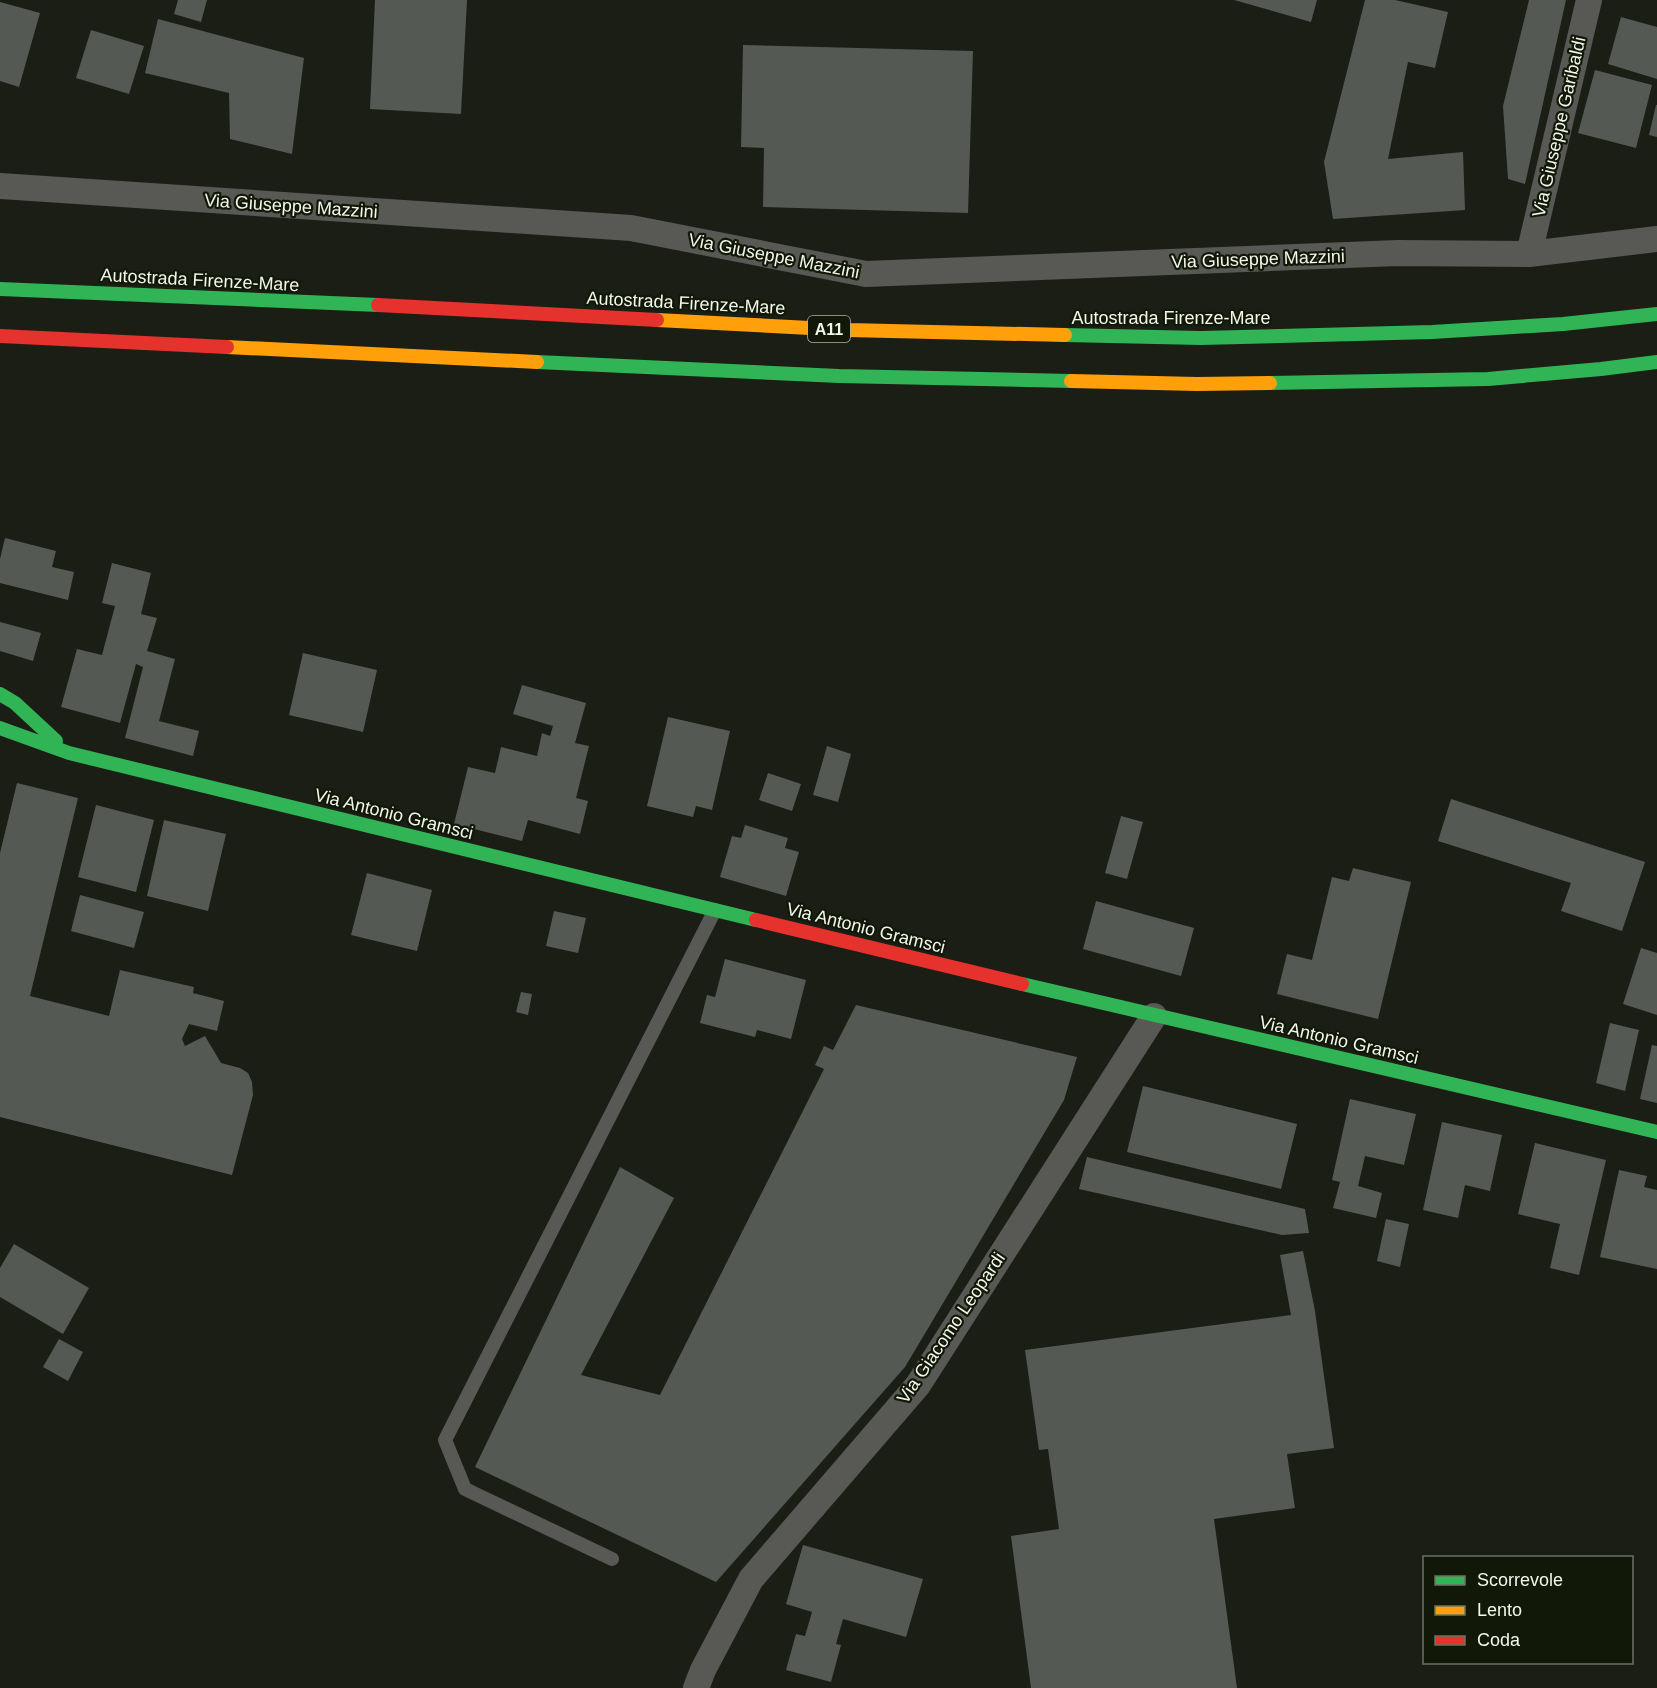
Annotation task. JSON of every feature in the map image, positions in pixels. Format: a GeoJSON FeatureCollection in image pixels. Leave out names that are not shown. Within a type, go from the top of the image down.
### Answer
{"type":"FeatureCollection","features":[{"type":"Feature","properties":{"kind":"main road","name":"Autostrada Firenze-Mare"},"geometry":{"type":"LineString","coordinates":[[0,289],[848,330],[1201,338],[1432,332],[1563,324],[1657,314]]}},
{"type":"Feature","properties":{"kind":"main road"},"geometry":{"type":"LineString","coordinates":[[0,336],[839,376],[1185,384],[1488,379],[1657,362]]}},
{"type":"Feature","properties":{"kind":"main road"},"geometry":{"type":"LineString","coordinates":[[0,694],[15,703],[69,753]]}},
{"type":"Feature","properties":{"kind":"main road","name":"Via Antonio Gramsci"},"geometry":{"type":"LineString","coordinates":[[0,728],[69,753],[340,820],[1154,1016],[1657,1132]]}},
{"type":"Feature","properties":{"kind":"street","name":"Via Giuseppe Garibaldi"},"geometry":{"type":"LineString","coordinates":[[1529,254],[1589,0]]}},
{"type":"Feature","properties":{"kind":"street","name":"Via Giuseppe Mazzini"},"geometry":{"type":"LineString","coordinates":[[0,186],[631,228],[866,274],[1398,253],[1529,254],[1657,239]]}},
{"type":"Feature","properties":{"kind":"street","name":"Via Giacomo Leopardi"},"geometry":{"type":"LineString","coordinates":[[696,1688],[703,1670],[751,1579],[918,1384],[1154,1016]]}},
{"type":"Feature","properties":{"kind":"lane"},"geometry":{"type":"LineString","coordinates":[[612,1559],[465,1489],[444,1440],[715,910]]}},
{"type":"Feature","properties":{"kind":"building"},"geometry":{"type":"Polygon","coordinates":[[[178,0],[207,0],[201,22],[174,14],[178,0]]]}},
{"type":"Feature","properties":{"kind":"building"},"geometry":{"type":"Polygon","coordinates":[[[375,0],[467,0],[461,114],[370,109],[375,0]]]}},
{"type":"Feature","properties":{"kind":"building"},"geometry":{"type":"Polygon","coordinates":[[[1234,0],[1317,0],[1311,22],[1234,0]]]}},
{"type":"Feature","properties":{"kind":"building"},"geometry":{"type":"Polygon","coordinates":[[[1365,0],[1395,0],[1448,12],[1435,68],[1408,62],[1388,159],[1463,152],[1465,210],[1333,219],[1324,162],[1365,0]]]}},
{"type":"Feature","properties":{"kind":"building"},"geometry":{"type":"Polygon","coordinates":[[[1529,0],[1566,0],[1525,184],[1508,179],[1503,106],[1529,0]]]}},
{"type":"Feature","properties":{"kind":"building"},"geometry":{"type":"Polygon","coordinates":[[[0,2],[40,13],[19,87],[0,81],[0,2]]]}},
{"type":"Feature","properties":{"kind":"building"},"geometry":{"type":"Polygon","coordinates":[[[1621,17],[1657,27],[1657,79],[1608,64],[1621,17]]]}},
{"type":"Feature","properties":{"kind":"building"},"geometry":{"type":"Polygon","coordinates":[[[158,19],[304,58],[292,154],[230,139],[229,93],[145,73],[158,19]]]}},
{"type":"Feature","properties":{"kind":"building"},"geometry":{"type":"Polygon","coordinates":[[[91,30],[144,46],[129,94],[76,78],[91,30]]]}},
{"type":"Feature","properties":{"kind":"building"},"geometry":{"type":"Polygon","coordinates":[[[743,45],[973,51],[968,213],[763,207],[764,148],[741,147],[743,45]]]}},
{"type":"Feature","properties":{"kind":"building"},"geometry":{"type":"Polygon","coordinates":[[[1595,70],[1652,85],[1636,148],[1578,133],[1595,70]]]}},
{"type":"Feature","properties":{"kind":"building"},"geometry":{"type":"Polygon","coordinates":[[[1657,105],[1657,137],[1649,135],[1657,105]]]}},
{"type":"Feature","properties":{"kind":"building"},"geometry":{"type":"Polygon","coordinates":[[[5,538],[56,551],[52,567],[74,572],[68,600],[0,583],[0,559],[5,538]]]}},
{"type":"Feature","properties":{"kind":"building"},"geometry":{"type":"Polygon","coordinates":[[[112,563],[151,573],[141,614],[157,618],[147,651],[175,659],[159,721],[199,731],[193,756],[125,738],[143,667],[136,664],[120,723],[61,707],[77,649],[102,655],[115,606],[102,603],[112,563]]]}},
{"type":"Feature","properties":{"kind":"building"},"geometry":{"type":"Polygon","coordinates":[[[0,622],[41,633],[33,661],[0,651],[0,622]]]}},
{"type":"Feature","properties":{"kind":"building"},"geometry":{"type":"Polygon","coordinates":[[[303,653],[377,670],[363,732],[289,715],[303,653]]]}},
{"type":"Feature","properties":{"kind":"building"},"geometry":{"type":"Polygon","coordinates":[[[522,685],[586,703],[575,743],[589,746],[576,798],[588,801],[580,834],[528,820],[522,841],[454,824],[468,767],[495,773],[501,747],[537,756],[542,733],[550,736],[553,726],[513,714],[522,685]]]}},
{"type":"Feature","properties":{"kind":"building"},"geometry":{"type":"Polygon","coordinates":[[[668,717],[730,731],[712,810],[696,806],[693,817],[647,806],[668,717]]]}},
{"type":"Feature","properties":{"kind":"building"},"geometry":{"type":"Polygon","coordinates":[[[827,746],[851,754],[838,802],[813,795],[827,746]]]}},
{"type":"Feature","properties":{"kind":"building"},"geometry":{"type":"Polygon","coordinates":[[[768,773],[801,784],[792,811],[759,800],[768,773]]]}},
{"type":"Feature","properties":{"kind":"building"},"geometry":{"type":"Polygon","coordinates":[[[17,783],[78,798],[30,996],[109,1016],[120,970],[194,987],[193,993],[224,1001],[217,1031],[189,1024],[182,1039],[185,1046],[205,1036],[221,1063],[240,1068],[248,1073],[252,1082],[253,1095],[232,1175],[0,1117],[0,853],[17,783]]]}},
{"type":"Feature","properties":{"kind":"building"},"geometry":{"type":"Polygon","coordinates":[[[1451,799],[1645,862],[1622,931],[1561,911],[1571,883],[1438,841],[1451,799]]]}},
{"type":"Feature","properties":{"kind":"building"},"geometry":{"type":"Polygon","coordinates":[[[96,805],[154,820],[136,892],[78,877],[96,805]]]}},
{"type":"Feature","properties":{"kind":"building"},"geometry":{"type":"Polygon","coordinates":[[[1121,816],[1143,822],[1127,879],[1105,873],[1121,816]]]}},
{"type":"Feature","properties":{"kind":"building"},"geometry":{"type":"Polygon","coordinates":[[[164,820],[226,834],[208,911],[147,896],[164,820]]]}},
{"type":"Feature","properties":{"kind":"building"},"geometry":{"type":"Polygon","coordinates":[[[745,825],[788,838],[785,848],[799,852],[786,896],[720,877],[732,836],[741,838],[745,825]]]}},
{"type":"Feature","properties":{"kind":"building"},"geometry":{"type":"Polygon","coordinates":[[[1353,868],[1411,882],[1378,1019],[1277,994],[1287,954],[1312,960],[1332,877],[1349,881],[1353,868]]]}},
{"type":"Feature","properties":{"kind":"building"},"geometry":{"type":"Polygon","coordinates":[[[367,873],[432,890],[417,951],[351,935],[367,873]]]}},
{"type":"Feature","properties":{"kind":"building"},"geometry":{"type":"Polygon","coordinates":[[[80,895],[144,912],[134,948],[71,931],[80,895]]]}},
{"type":"Feature","properties":{"kind":"building"},"geometry":{"type":"Polygon","coordinates":[[[1096,901],[1194,928],[1181,976],[1083,949],[1096,901]]]}},
{"type":"Feature","properties":{"kind":"building"},"geometry":{"type":"Polygon","coordinates":[[[554,911],[586,918],[578,953],[546,946],[554,911]]]}},
{"type":"Feature","properties":{"kind":"building"},"geometry":{"type":"Polygon","coordinates":[[[1641,948],[1657,953],[1657,1015],[1623,1004],[1641,948]]]}},
{"type":"Feature","properties":{"kind":"building"},"geometry":{"type":"Polygon","coordinates":[[[725,959],[806,980],[791,1039],[757,1030],[755,1037],[700,1023],[707,995],[715,997],[725,959]]]}},
{"type":"Feature","properties":{"kind":"building"},"geometry":{"type":"Polygon","coordinates":[[[521,992],[532,994],[528,1015],[516,1012],[521,992]]]}},
{"type":"Feature","properties":{"kind":"building"},"geometry":{"type":"Polygon","coordinates":[[[856,1005],[1077,1057],[1064,1100],[905,1367],[716,1582],[475,1467],[620,1167],[674,1198],[581,1375],[660,1395],[824,1069],[815,1065],[824,1046],[833,1050],[856,1005]]]}},
{"type":"Feature","properties":{"kind":"building"},"geometry":{"type":"Polygon","coordinates":[[[1610,1023],[1639,1030],[1625,1091],[1596,1083],[1610,1023]]]}},
{"type":"Feature","properties":{"kind":"building"},"geometry":{"type":"Polygon","coordinates":[[[1652,1045],[1657,1046],[1657,1103],[1640,1099],[1652,1045]]]}},
{"type":"Feature","properties":{"kind":"building"},"geometry":{"type":"Polygon","coordinates":[[[1143,1086],[1297,1124],[1281,1189],[1127,1152],[1143,1086]]]}},
{"type":"Feature","properties":{"kind":"building"},"geometry":{"type":"Polygon","coordinates":[[[1350,1099],[1416,1114],[1404,1165],[1365,1156],[1358,1186],[1382,1193],[1376,1218],[1333,1208],[1340,1182],[1332,1180],[1350,1099]]]}},
{"type":"Feature","properties":{"kind":"building"},"geometry":{"type":"Polygon","coordinates":[[[1442,1122],[1502,1135],[1490,1191],[1465,1185],[1458,1218],[1423,1210],[1442,1122]]]}},
{"type":"Feature","properties":{"kind":"building"},"geometry":{"type":"Polygon","coordinates":[[[1535,1143],[1606,1160],[1579,1275],[1550,1268],[1560,1224],[1518,1214],[1535,1143]]]}},
{"type":"Feature","properties":{"kind":"building"},"geometry":{"type":"Polygon","coordinates":[[[1087,1157],[1305,1209],[1309,1233],[1282,1235],[1079,1189],[1087,1157]]]}},
{"type":"Feature","properties":{"kind":"building"},"geometry":{"type":"Polygon","coordinates":[[[1619,1170],[1647,1176],[1644,1187],[1657,1190],[1657,1269],[1600,1257],[1619,1170]]]}},
{"type":"Feature","properties":{"kind":"building"},"geometry":{"type":"Polygon","coordinates":[[[1386,1219],[1409,1224],[1400,1267],[1377,1261],[1386,1219]]]}},
{"type":"Feature","properties":{"kind":"building"},"geometry":{"type":"Polygon","coordinates":[[[14,1244],[89,1288],[63,1334],[0,1297],[0,1268],[14,1244]]]}},
{"type":"Feature","properties":{"kind":"building"},"geometry":{"type":"Polygon","coordinates":[[[1303,1251],[1315,1311],[1334,1448],[1287,1454],[1295,1508],[1214,1519],[1237,1688],[1031,1688],[1011,1536],[1059,1529],[1048,1449],[1039,1450],[1025,1350],[1291,1315],[1280,1255],[1303,1251]]]}},
{"type":"Feature","properties":{"kind":"building"},"geometry":{"type":"Polygon","coordinates":[[[59,1339],[83,1352],[68,1381],[43,1367],[59,1339]]]}},
{"type":"Feature","properties":{"kind":"building"},"geometry":{"type":"Polygon","coordinates":[[[803,1545],[923,1579],[906,1637],[843,1619],[836,1644],[841,1645],[831,1682],[786,1670],[796,1634],[805,1636],[812,1612],[786,1604],[803,1545]]]}},
{"type":"Feature","properties":{"kind":"traffic: fast"},"geometry":{"type":"LineString","coordinates":[[0,289],[378,305]]}},
{"type":"Feature","properties":{"kind":"traffic: fast"},"geometry":{"type":"LineString","coordinates":[[1065,335],[1201,338],[1432,332],[1563,324],[1657,314]]}},
{"type":"Feature","properties":{"kind":"traffic: fast"},"geometry":{"type":"LineString","coordinates":[[537,362],[839,376],[1071,381]]}},
{"type":"Feature","properties":{"kind":"traffic: fast"},"geometry":{"type":"LineString","coordinates":[[1270,383],[1488,379],[1657,362]]}},
{"type":"Feature","properties":{"kind":"traffic: fast"},"geometry":{"type":"LineString","coordinates":[[0,694],[15,703],[56,741]]}},
{"type":"Feature","properties":{"kind":"traffic: fast"},"geometry":{"type":"LineString","coordinates":[[0,728],[69,753],[756,920]]}},
{"type":"Feature","properties":{"kind":"traffic: fast"},"geometry":{"type":"LineString","coordinates":[[1022,984],[1657,1132]]}},
{"type":"Feature","properties":{"kind":"traffic: slow"},"geometry":{"type":"LineString","coordinates":[[657,320],[848,330],[1065,335]]}},
{"type":"Feature","properties":{"kind":"traffic: slow"},"geometry":{"type":"LineString","coordinates":[[227,347],[537,362]]}},
{"type":"Feature","properties":{"kind":"traffic: slow"},"geometry":{"type":"LineString","coordinates":[[1071,381],[1270,383]]}},
{"type":"Feature","properties":{"kind":"traffic: jam"},"geometry":{"type":"LineString","coordinates":[[378,305],[657,320]]}},
{"type":"Feature","properties":{"kind":"traffic: jam"},"geometry":{"type":"LineString","coordinates":[[0,336],[227,347]]}},
{"type":"Feature","properties":{"kind":"traffic: jam"},"geometry":{"type":"LineString","coordinates":[[756,920],[1022,984]]}}]}
